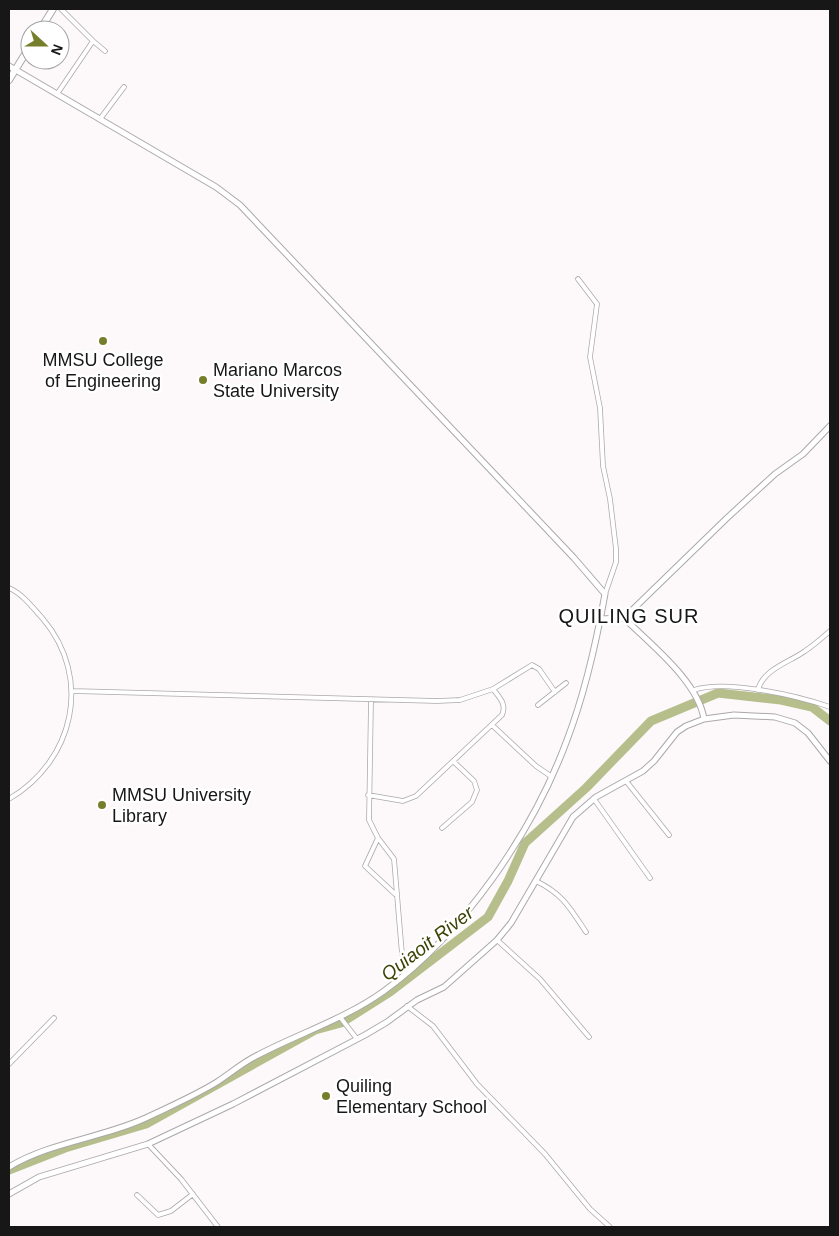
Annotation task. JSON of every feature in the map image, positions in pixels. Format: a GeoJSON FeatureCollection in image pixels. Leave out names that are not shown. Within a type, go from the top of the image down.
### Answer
{"type":"FeatureCollection","features":[{"type":"Feature","properties":{"kind":"main road"},"geometry":{"type":"LineString","coordinates":[[9,80],[12,68],[20,58]]}},
{"type":"Feature","properties":{"kind":"street"},"geometry":{"type":"LineString","coordinates":[[61,9],[105,51]]}},
{"type":"Feature","properties":{"kind":"street"},"geometry":{"type":"LineString","coordinates":[[57,94],[94,41]]}},
{"type":"Feature","properties":{"kind":"street"},"geometry":{"type":"LineString","coordinates":[[12,68],[226,194],[240,205],[574,558],[605,594]]}},
{"type":"Feature","properties":{"kind":"street"},"geometry":{"type":"LineString","coordinates":[[100,119],[124,87]]}},
{"type":"Feature","properties":{"kind":"street"},"geometry":{"type":"LineString","coordinates":[[10,1164],[31,1155],[148,1118],[193,1096],[258,1055],[341,1019],[384,991],[412,968],[453,927],[489,882],[523,831],[552,778],[578,710],[605,594],[616,562],[610,499],[603,466],[600,408],[590,357],[597,304],[578,279]]}},
{"type":"Feature","properties":{"kind":"street"},"geometry":{"type":"LineString","coordinates":[[624,618],[727,518],[775,474],[803,454],[830,426]]}},
{"type":"Feature","properties":{"kind":"street"},"geometry":{"type":"LineString","coordinates":[[9,588],[30,604],[48,625],[62,647],[73,691],[69,717],[59,748],[46,768],[24,790],[9,799]]}},
{"type":"Feature","properties":{"kind":"street"},"geometry":{"type":"LineString","coordinates":[[600,618],[624,618],[662,653],[694,690],[703,716]]}},
{"type":"Feature","properties":{"kind":"street"},"geometry":{"type":"LineString","coordinates":[[758,690],[763,679],[776,668],[805,651],[830,631]]}},
{"type":"Feature","properties":{"kind":"street"},"geometry":{"type":"LineString","coordinates":[[73,691],[372,700],[460,700],[493,688],[532,666],[539,669],[555,692]]}},
{"type":"Feature","properties":{"kind":"street"},"geometry":{"type":"LineString","coordinates":[[538,705],[566,683]]}},
{"type":"Feature","properties":{"kind":"street"},"geometry":{"type":"LineString","coordinates":[[694,690],[706,686],[758,690],[808,700],[830,708]]}},
{"type":"Feature","properties":{"kind":"street"},"geometry":{"type":"LineString","coordinates":[[368,794],[403,800],[416,796],[492,725],[504,710],[502,702],[493,688]]}},
{"type":"Feature","properties":{"kind":"street"},"geometry":{"type":"LineString","coordinates":[[372,700],[368,794],[369,820],[378,838],[394,859],[402,954],[412,968]]}},
{"type":"Feature","properties":{"kind":"street"},"geometry":{"type":"LineString","coordinates":[[9,1194],[39,1177],[148,1144],[234,1104],[387,1022],[416,1000],[444,987],[497,940],[510,924],[573,816],[594,799],[626,781],[654,761],[677,732],[703,716],[775,717],[795,723],[808,732],[830,761]]}},
{"type":"Feature","properties":{"kind":"street"},"geometry":{"type":"LineString","coordinates":[[492,725],[536,766],[552,778]]}},
{"type":"Feature","properties":{"kind":"street"},"geometry":{"type":"LineString","coordinates":[[442,828],[476,796],[477,790],[474,781],[453,761]]}},
{"type":"Feature","properties":{"kind":"street"},"geometry":{"type":"LineString","coordinates":[[626,781],[669,836]]}},
{"type":"Feature","properties":{"kind":"street"},"geometry":{"type":"LineString","coordinates":[[594,799],[650,878]]}},
{"type":"Feature","properties":{"kind":"street"},"geometry":{"type":"LineString","coordinates":[[378,838],[365,866],[396,894]]}},
{"type":"Feature","properties":{"kind":"street"},"geometry":{"type":"LineString","coordinates":[[536,881],[551,888],[568,903],[586,932]]}},
{"type":"Feature","properties":{"kind":"street"},"geometry":{"type":"LineString","coordinates":[[497,940],[540,979],[589,1037]]}},
{"type":"Feature","properties":{"kind":"street"},"geometry":{"type":"LineString","coordinates":[[407,1006],[433,1026],[477,1084],[545,1154],[590,1209],[610,1227]]}},
{"type":"Feature","properties":{"kind":"street"},"geometry":{"type":"LineString","coordinates":[[9,1064],[54,1018]]}},
{"type":"Feature","properties":{"kind":"street"},"geometry":{"type":"LineString","coordinates":[[341,1019],[356,1037]]}},
{"type":"Feature","properties":{"kind":"street"},"geometry":{"type":"LineString","coordinates":[[148,1144],[193,1194],[218,1227]]}},
{"type":"Feature","properties":{"kind":"street"},"geometry":{"type":"LineString","coordinates":[[137,1195],[158,1215],[171,1211],[193,1194]]}},
{"type":"Feature","properties":{"kind":"waterway","name":"Quiaoit River"},"geometry":{"type":"LineString","coordinates":[[9,1170],[65,1148],[146,1124],[315,1030],[341,1023],[390,992],[488,917],[508,881],[525,843],[586,788],[651,721],[718,693],[781,700],[812,707],[830,721]]}},
{"type":"Feature","properties":{"kind":"place","name":"MMSU College of Engineering"},"geometry":{"type":"Point","coordinates":[103,341]}},
{"type":"Feature","properties":{"kind":"place","name":"Mariano Marcos State University"},"geometry":{"type":"Point","coordinates":[203,380]}},
{"type":"Feature","properties":{"kind":"place","name":"MMSU University Library"},"geometry":{"type":"Point","coordinates":[102,805]}},
{"type":"Feature","properties":{"kind":"place","name":"Quiling Elementary School"},"geometry":{"type":"Point","coordinates":[326,1096]}},
{"type":"Feature","properties":{"kind":"district","name":"QUILING SUR"},"geometry":{"type":"Point","coordinates":[629,616]}}]}
